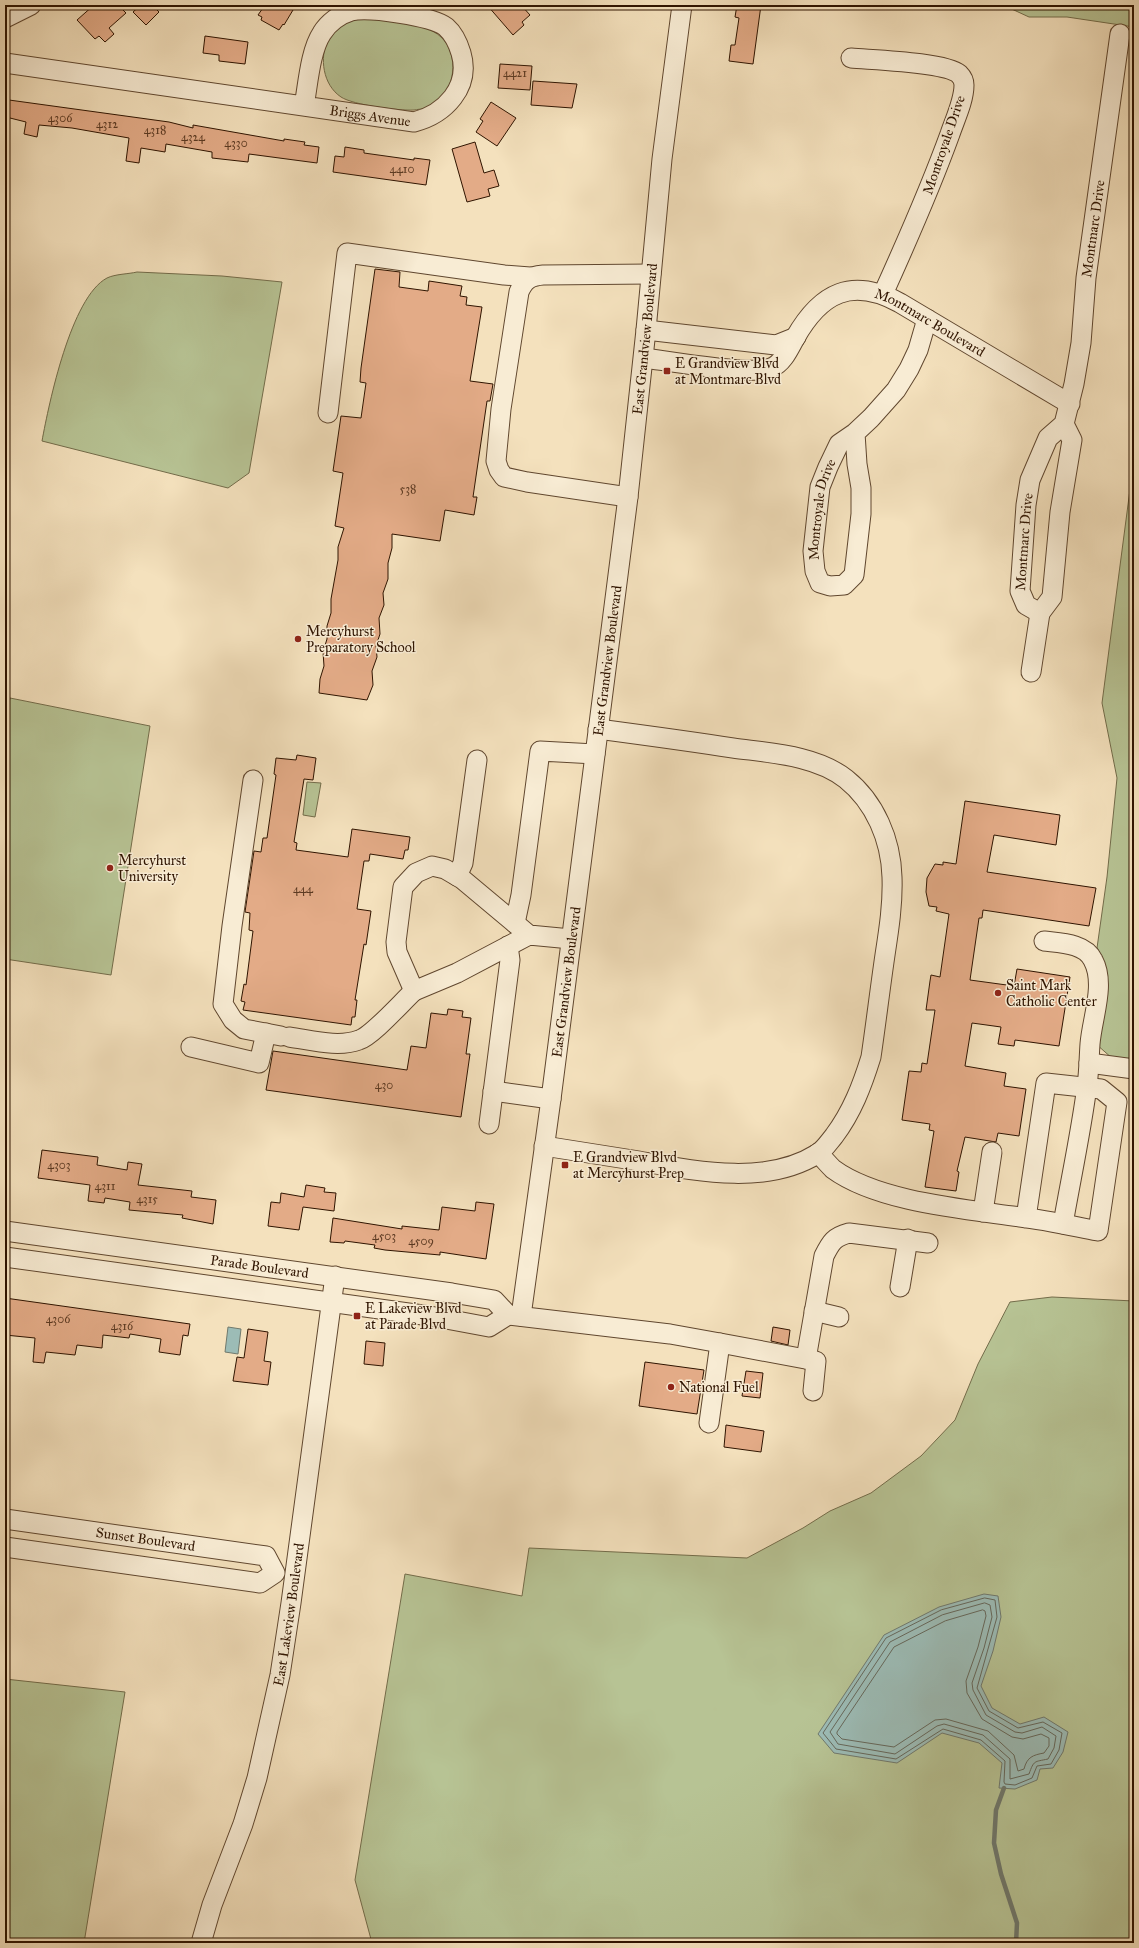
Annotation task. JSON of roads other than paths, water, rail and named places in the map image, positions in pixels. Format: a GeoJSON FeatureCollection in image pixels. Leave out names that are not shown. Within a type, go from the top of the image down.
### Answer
{"type":"FeatureCollection","features":[{"type":"Feature","properties":{"kind":"street"},"geometry":{"type":"LineString","coordinates":[[5,18],[31,5]]}},
{"type":"Feature","properties":{"kind":"street","name":"East Grandview Boulevard"},"geometry":{"type":"LineString","coordinates":[[514,1315],[544,1146],[628,497],[644,358],[662,159],[682,5]]}},
{"type":"Feature","properties":{"kind":"street","name":"Briggs Avenue"},"geometry":{"type":"LineString","coordinates":[[5,63],[414,122],[424,120],[446,106],[459,88],[464,69],[459,46],[454,37],[444,26],[430,20],[383,11],[350,11],[335,19],[319,38],[314,53],[304,106]]}},
{"type":"Feature","properties":{"kind":"street","name":"Montmarc Drive"},"geometry":{"type":"LineString","coordinates":[[1040,613],[1026,605],[1020,590],[1026,505],[1030,480],[1048,438],[1064,424],[1070,404],[1081,343],[1086,278],[1120,34]]}},
{"type":"Feature","properties":{"kind":"street","name":"Montroyale Drive"},"geometry":{"type":"LineString","coordinates":[[851,58],[916,64],[950,70],[958,73],[963,78],[964,84],[956,118],[935,175],[883,294]]}},
{"type":"Feature","properties":{"kind":"street"},"geometry":{"type":"LineString","coordinates":[[328,413],[347,253],[504,275],[530,277],[560,274],[651,274]]}},
{"type":"Feature","properties":{"kind":"street"},"geometry":{"type":"LineString","coordinates":[[530,277],[522,285],[519,292],[501,409],[496,461],[499,470],[504,477],[527,482],[628,497]]}},
{"type":"Feature","properties":{"kind":"street","name":"Montmarc Boulevard"},"geometry":{"type":"LineString","coordinates":[[644,358],[758,371],[770,369],[777,365],[783,358],[812,315],[826,300],[836,295],[862,289],[883,294],[1070,404]]}},
{"type":"Feature","properties":{"kind":"street","name":"Montroyale Drive"},"geometry":{"type":"LineString","coordinates":[[855,433],[861,494],[857,563],[854,575],[844,585],[830,586],[820,584],[815,571],[813,551],[820,486],[839,444],[855,433],[896,390],[910,370],[918,350],[927,319]]}},
{"type":"Feature","properties":{"kind":"street"},"geometry":{"type":"LineString","coordinates":[[646,330],[776,345],[796,337]]}},
{"type":"Feature","properties":{"kind":"street","name":"Montmarc Drive"},"geometry":{"type":"LineString","coordinates":[[1031,672],[1040,613],[1052,597],[1060,512],[1072,440],[1064,424]]}},
{"type":"Feature","properties":{"kind":"street"},"geometry":{"type":"LineString","coordinates":[[544,1146],[694,1170],[731,1174],[782,1168],[818,1153],[830,1141],[850,1113],[864,1080],[871,1057],[892,908],[890,852],[884,832],[876,815],[846,778],[829,768],[810,762],[742,749],[598,730]]}},
{"type":"Feature","properties":{"kind":"street"},"geometry":{"type":"LineString","coordinates":[[253,780],[232,926],[223,1004],[233,1020],[244,1029],[337,1044],[360,1040],[371,1033],[414,991],[457,973],[508,946],[522,929],[521,895],[540,751],[595,754]]}},
{"type":"Feature","properties":{"kind":"street"},"geometry":{"type":"LineString","coordinates":[[458,876],[463,863],[477,760]]}},
{"type":"Feature","properties":{"kind":"street"},"geometry":{"type":"LineString","coordinates":[[414,991],[397,952],[396,942],[403,887],[416,872],[432,866],[445,869],[458,876],[522,929],[571,940]]}},
{"type":"Feature","properties":{"kind":"street"},"geometry":{"type":"LineString","coordinates":[[1044,941],[1076,946],[1086,951],[1093,959],[1097,971],[1098,986],[1090,1044],[1087,1088],[1063,1224]]}},
{"type":"Feature","properties":{"kind":"street"},"geometry":{"type":"LineString","coordinates":[[489,1124],[510,960],[508,946]]}},
{"type":"Feature","properties":{"kind":"street"},"geometry":{"type":"LineString","coordinates":[[191,1047],[259,1063],[279,1035]]}},
{"type":"Feature","properties":{"kind":"street"},"geometry":{"type":"LineString","coordinates":[[1089,1063],[1134,1069]]}},
{"type":"Feature","properties":{"kind":"street"},"geometry":{"type":"LineString","coordinates":[[818,1153],[832,1168],[849,1179],[875,1189],[931,1204],[1098,1230],[1117,1102],[1100,1090],[1046,1082],[1026,1218]]}},
{"type":"Feature","properties":{"kind":"street"},"geometry":{"type":"LineString","coordinates":[[493,1091],[550,1099]]}},
{"type":"Feature","properties":{"kind":"street"},"geometry":{"type":"LineString","coordinates":[[983,1212],[992,1152]]}},
{"type":"Feature","properties":{"kind":"street","name":"Parade Boulevard"},"geometry":{"type":"LineString","coordinates":[[5,1231],[335,1276],[494,1300],[514,1315],[489,1327],[430,1316],[5,1257]]}},
{"type":"Feature","properties":{"kind":"street"},"geometry":{"type":"LineString","coordinates":[[806,1359],[824,1256],[830,1243],[838,1236],[849,1233],[928,1242]]}},
{"type":"Feature","properties":{"kind":"street"},"geometry":{"type":"LineString","coordinates":[[900,1287],[908,1239]]}},
{"type":"Feature","properties":{"kind":"street","name":"East Lakeview Boulevard"},"geometry":{"type":"LineString","coordinates":[[201,1943],[212,1905],[243,1824],[257,1778],[280,1675],[330,1302],[335,1276]]}},
{"type":"Feature","properties":{"kind":"street"},"geometry":{"type":"LineString","coordinates":[[814,1311],[839,1317]]}},
{"type":"Feature","properties":{"kind":"street"},"geometry":{"type":"LineString","coordinates":[[514,1315],[670,1334],[816,1361],[813,1390]]}},
{"type":"Feature","properties":{"kind":"street"},"geometry":{"type":"LineString","coordinates":[[706,1411],[720,1343]]}},
{"type":"Feature","properties":{"kind":"street","name":"Sunset Boulevard"},"geometry":{"type":"LineString","coordinates":[[5,1519],[266,1556],[275,1574],[260,1583],[5,1547]]}},
{"type":"Feature","properties":{"kind":"street"},"geometry":{"type":"LineString","coordinates":[[275,1574],[294,1578]]}},
{"type":"Feature","properties":{"kind":"water"},"geometry":{"type":"Polygon","coordinates":[[[228,1327],[241,1329],[238,1354],[225,1352],[228,1327]]]}},
{"type":"Feature","properties":{"kind":"water"},"geometry":{"type":"Polygon","coordinates":[[[984,1594],[998,1596],[1001,1617],[993,1651],[981,1686],[992,1708],[1020,1724],[1044,1717],[1068,1732],[1063,1752],[1053,1768],[1040,1769],[1037,1780],[1015,1789],[999,1788],[1002,1763],[979,1743],[942,1733],[897,1763],[834,1753],[818,1734],[884,1635],[939,1607],[984,1594]]]}},
{"type":"Feature","properties":{"kind":"waterway"},"geometry":{"type":"LineString","coordinates":[[1004,1788],[996,1810],[994,1843],[1001,1874],[1017,1923],[1016,1943]]}},
{"type":"Feature","properties":{"kind":"place","name":"E Grandview Blvd at Montmarc Blvd"},"geometry":{"type":"Point","coordinates":[667,371]}},
{"type":"Feature","properties":{"kind":"place","name":"Mercyhurst Preparatory School"},"geometry":{"type":"Point","coordinates":[298,639]}},
{"type":"Feature","properties":{"kind":"place","name":"Mercyhurst University"},"geometry":{"type":"Point","coordinates":[110,868]}},
{"type":"Feature","properties":{"kind":"place","name":"Saint Mark Catholic Center"},"geometry":{"type":"Point","coordinates":[998,993]}},
{"type":"Feature","properties":{"kind":"place","name":"E Grandview Blvd at Mercyhurst Prep"},"geometry":{"type":"Point","coordinates":[565,1165]}},
{"type":"Feature","properties":{"kind":"place","name":"E Lakeview Blvd at Parade Blvd"},"geometry":{"type":"Point","coordinates":[357,1316]}},
{"type":"Feature","properties":{"kind":"place","name":"National Fuel"},"geometry":{"type":"Point","coordinates":[671,1387]}}]}
